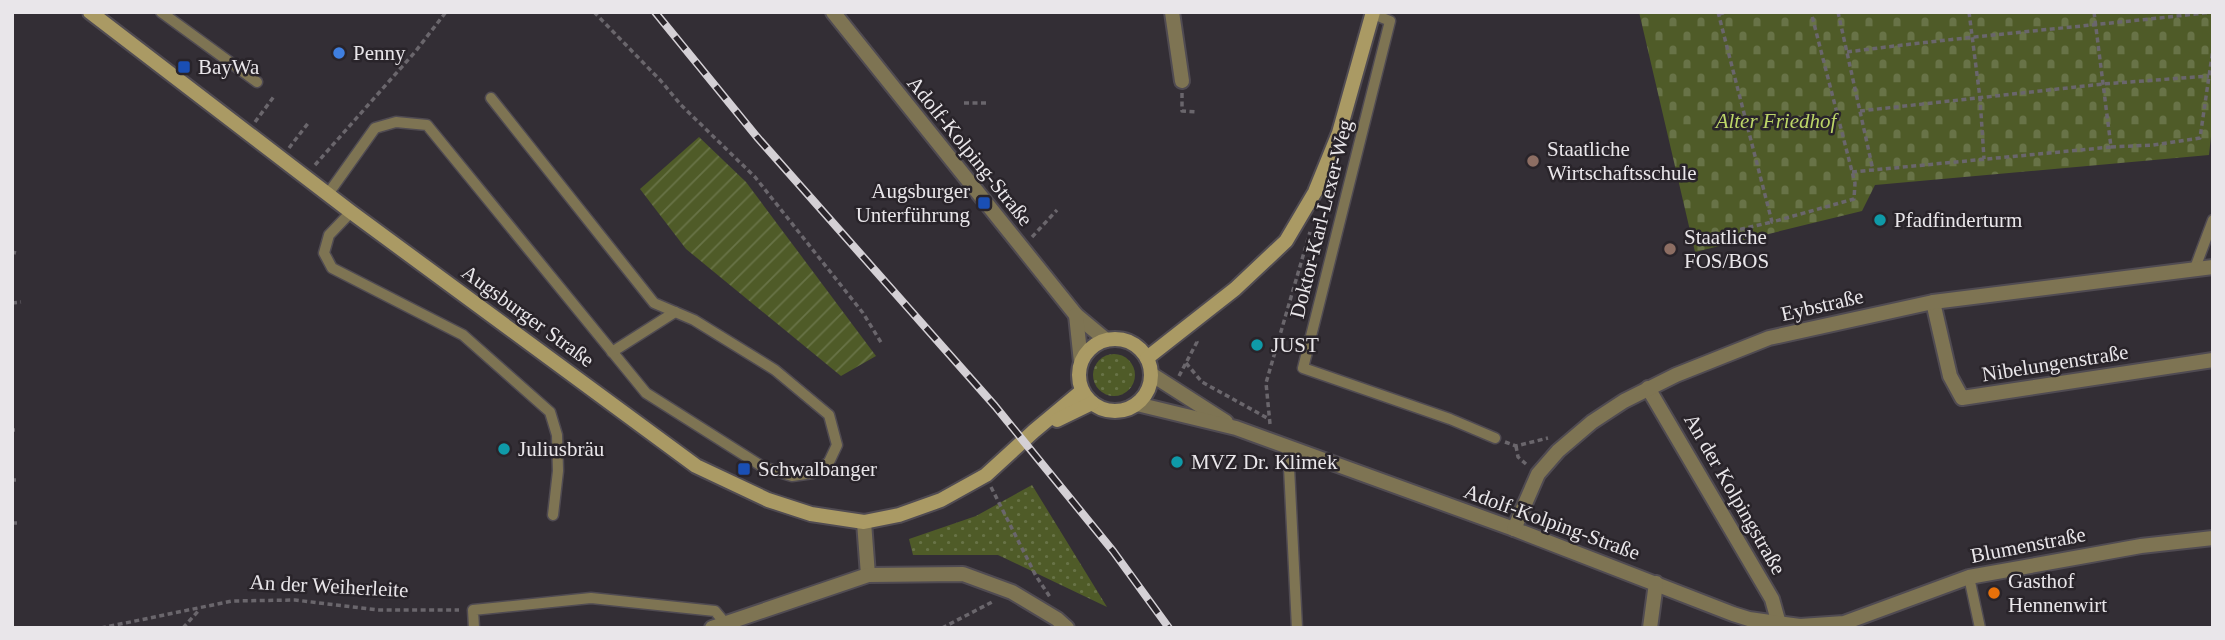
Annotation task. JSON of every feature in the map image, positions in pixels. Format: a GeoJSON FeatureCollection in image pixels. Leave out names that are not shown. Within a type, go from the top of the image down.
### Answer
{"type":"FeatureCollection","features":[{"type":"Feature","properties":{"kind":"main road"},"geometry":{"type":"LineString","coordinates":[[1147,358],[1235,289],[1286,241],[1315,192],[1339,133],[1373,13]]}},
{"type":"Feature","properties":{"kind":"main road","name":"Augsburger Straße"},"geometry":{"type":"LineString","coordinates":[[100,15],[351,212],[696,466],[768,500],[811,514],[864,522],[899,515],[941,500],[986,475],[1034,431],[1087,397]]}},
{"type":"Feature","properties":{"kind":"main road"},"geometry":{"type":"LineString","coordinates":[[1106,340],[1126,340],[1138,347],[1147,358],[1151,374],[1148,390],[1137,404],[1122,411],[1106,410],[1087,397],[1079,382],[1081,362],[1087,352],[1095,344],[1106,340]]}},
{"type":"Feature","properties":{"kind":"street","name":"Adolf-Kolping-Straße"},"geometry":{"type":"LineString","coordinates":[[833,12],[1076,315],[1106,340]]}},
{"type":"Feature","properties":{"kind":"street"},"geometry":{"type":"LineString","coordinates":[[1172,12],[1182,81]]}},
{"type":"Feature","properties":{"kind":"street","name":"Eybstraße"},"geometry":{"type":"LineString","coordinates":[[1514,529],[1538,474],[1558,451],[1592,422],[1676,374],[1769,338],[1933,302],[2213,267]]}},
{"type":"Feature","properties":{"kind":"street","name":"Nibelungenstraße"},"geometry":{"type":"LineString","coordinates":[[1933,302],[1950,376],[1962,398],[2213,360]]}},
{"type":"Feature","properties":{"kind":"street"},"geometry":{"type":"LineString","coordinates":[[1076,315],[1081,362]]}},
{"type":"Feature","properties":{"kind":"street","name":"Adolf-Kolping-Straße"},"geometry":{"type":"LineString","coordinates":[[1151,374],[1236,429]]}},
{"type":"Feature","properties":{"kind":"street","name":"An der Kolpingstraße"},"geometry":{"type":"LineString","coordinates":[[1648,388],[1772,599],[1780,624]]}},
{"type":"Feature","properties":{"kind":"street","name":"Adolf-Kolping-Straße"},"geometry":{"type":"LineString","coordinates":[[1137,404],[1236,429],[1288,447],[1514,529],[1749,619],[1780,624],[1860,623]]}},
{"type":"Feature","properties":{"kind":"street"},"geometry":{"type":"LineString","coordinates":[[864,522],[868,575]]}},
{"type":"Feature","properties":{"kind":"street","name":"Blumenstraße"},"geometry":{"type":"LineString","coordinates":[[1860,623],[1969,577],[2141,546],[2213,538]]}},
{"type":"Feature","properties":{"kind":"street"},"geometry":{"type":"LineString","coordinates":[[719,625],[868,575],[963,574],[1012,592],[1062,624]]}},
{"type":"Feature","properties":{"kind":"street"},"geometry":{"type":"LineString","coordinates":[[1650,628],[1656,583]]}},
{"type":"Feature","properties":{"kind":"lane"},"geometry":{"type":"LineString","coordinates":[[161,12],[257,82]]}},
{"type":"Feature","properties":{"kind":"lane","name":"Doktor-Karl-Lexer-Weg"},"geometry":{"type":"LineString","coordinates":[[1373,13],[1390,21],[1303,368],[1450,419],[1495,438]]}},
{"type":"Feature","properties":{"kind":"lane"},"geometry":{"type":"LineString","coordinates":[[328,194],[375,128],[396,121],[427,125],[646,393],[763,467],[792,475],[813,472],[829,462],[837,445],[829,415],[775,370],[694,320],[654,303],[491,98]]}},
{"type":"Feature","properties":{"kind":"lane"},"geometry":{"type":"LineString","coordinates":[[351,212],[329,235],[324,253],[332,268],[463,335],[550,412],[557,435],[558,471],[553,515]]}},
{"type":"Feature","properties":{"kind":"lane"},"geometry":{"type":"LineString","coordinates":[[2195,268],[2212,221]]}},
{"type":"Feature","properties":{"kind":"lane"},"geometry":{"type":"LineString","coordinates":[[612,352],[676,312]]}},
{"type":"Feature","properties":{"kind":"lane"},"geometry":{"type":"LineString","coordinates":[[1288,447],[1297,628]]}},
{"type":"Feature","properties":{"kind":"lane"},"geometry":{"type":"LineString","coordinates":[[1969,577],[1980,628]]}},
{"type":"Feature","properties":{"kind":"lane"},"geometry":{"type":"LineString","coordinates":[[474,628],[473,610],[591,598],[715,611],[719,625]]}},
{"type":"Feature","properties":{"kind":"path"},"geometry":{"type":"LineString","coordinates":[[305,176],[415,52],[446,12]]}},
{"type":"Feature","properties":{"kind":"path"},"geometry":{"type":"LineString","coordinates":[[594,12],[681,105],[755,177],[863,313],[882,344]]}},
{"type":"Feature","properties":{"kind":"path"},"geometry":{"type":"LineString","coordinates":[[1727,12],[1719,13],[1772,222]]}},
{"type":"Feature","properties":{"kind":"path"},"geometry":{"type":"LineString","coordinates":[[1707,237],[1854,199],[1855,183],[1811,12]]}},
{"type":"Feature","properties":{"kind":"path"},"geometry":{"type":"LineString","coordinates":[[1838,12],[1873,170]]}},
{"type":"Feature","properties":{"kind":"path"},"geometry":{"type":"LineString","coordinates":[[1969,12],[1980,98],[1984,159]]}},
{"type":"Feature","properties":{"kind":"path"},"geometry":{"type":"LineString","coordinates":[[2094,12],[2111,147]]}},
{"type":"Feature","properties":{"kind":"path"},"geometry":{"type":"LineString","coordinates":[[1847,52],[1972,36],[2095,26],[2213,12]]}},
{"type":"Feature","properties":{"kind":"path"},"geometry":{"type":"LineString","coordinates":[[1852,172],[2153,145],[2200,138],[2213,49]]}},
{"type":"Feature","properties":{"kind":"path"},"geometry":{"type":"LineString","coordinates":[[1860,111],[2103,84],[2209,76]]}},
{"type":"Feature","properties":{"kind":"path"},"geometry":{"type":"LineString","coordinates":[[1182,81],[1182,111],[1197,112]]}},
{"type":"Feature","properties":{"kind":"path"},"geometry":{"type":"LineString","coordinates":[[247,132],[275,96]]}},
{"type":"Feature","properties":{"kind":"path"},"geometry":{"type":"LineString","coordinates":[[964,103],[988,103]]}},
{"type":"Feature","properties":{"kind":"path"},"geometry":{"type":"LineString","coordinates":[[282,158],[309,122]]}},
{"type":"Feature","properties":{"kind":"path"},"geometry":{"type":"LineString","coordinates":[[1022,248],[1057,210]]}},
{"type":"Feature","properties":{"kind":"path"},"geometry":{"type":"LineString","coordinates":[[1271,442],[1266,383],[1312,226]]}},
{"type":"Feature","properties":{"kind":"path"},"geometry":{"type":"LineString","coordinates":[[12,303],[21,302]]}},
{"type":"Feature","properties":{"kind":"path"},"geometry":{"type":"LineString","coordinates":[[1172,387],[1197,342],[1188,326]]}},
{"type":"Feature","properties":{"kind":"path"},"geometry":{"type":"LineString","coordinates":[[1186,363],[1202,383],[1269,419]]}},
{"type":"Feature","properties":{"kind":"path"},"geometry":{"type":"LineString","coordinates":[[1495,438],[1516,446],[1549,438]]}},
{"type":"Feature","properties":{"kind":"path"},"geometry":{"type":"LineString","coordinates":[[1516,446],[1518,457]]}},
{"type":"Feature","properties":{"kind":"path"},"geometry":{"type":"LineString","coordinates":[[986,475],[1036,576],[1051,597],[1062,624]]}},
{"type":"Feature","properties":{"kind":"path"},"geometry":{"type":"LineString","coordinates":[[12,523],[18,523]]}},
{"type":"Feature","properties":{"kind":"path"},"geometry":{"type":"LineString","coordinates":[[943,628],[1012,592]]}},
{"type":"Feature","properties":{"kind":"path","name":"An der Weiherleite"},"geometry":{"type":"LineString","coordinates":[[101,628],[232,601],[295,600],[378,610],[473,610]]}},
{"type":"Feature","properties":{"kind":"path"},"geometry":{"type":"LineString","coordinates":[[183,628],[202,607]]}},
{"type":"Feature","properties":{"kind":"green space","name":"Alter Friedhof"},"geometry":{"type":"Polygon","coordinates":[[[1639,12],[2213,12],[2213,118],[2209,155],[1875,185],[1862,211],[1695,252],[1639,12]]]}},
{"type":"Feature","properties":{"kind":"green space"},"geometry":{"type":"Polygon","coordinates":[[[699,137],[746,182],[876,356],[841,376],[686,249],[640,189],[699,137]]]}},
{"type":"Feature","properties":{"kind":"green space"},"geometry":{"type":"Polygon","coordinates":[[[1114,354],[1129,360],[1135,375],[1129,390],[1114,396],[1099,390],[1093,375],[1099,360],[1114,354]]]}},
{"type":"Feature","properties":{"kind":"green space"},"geometry":{"type":"Polygon","coordinates":[[[1032,485],[1107,607],[998,555],[913,555],[909,539],[976,516],[1032,485]]]}},
{"type":"Feature","properties":{"kind":"railway"},"geometry":{"type":"LineString","coordinates":[[655,12],[757,137],[995,406],[1113,551],[1169,628]]}},
{"type":"Feature","properties":{"kind":"place","name":"Penny"},"geometry":{"type":"Point","coordinates":[339,53]}},
{"type":"Feature","properties":{"kind":"place","name":"BayWa"},"geometry":{"type":"Point","coordinates":[184,67]}},
{"type":"Feature","properties":{"kind":"place","name":"Staatliche Wirtschaftsschule"},"geometry":{"type":"Point","coordinates":[1533,161]}},
{"type":"Feature","properties":{"kind":"place","name":"Augsburger Unterführung"},"geometry":{"type":"Point","coordinates":[984,203]}},
{"type":"Feature","properties":{"kind":"place","name":"Pfadfinderturm"},"geometry":{"type":"Point","coordinates":[1880,220]}},
{"type":"Feature","properties":{"kind":"place","name":"Staatliche FOS/BOS"},"geometry":{"type":"Point","coordinates":[1670,249]}},
{"type":"Feature","properties":{"kind":"place","name":"JUST"},"geometry":{"type":"Point","coordinates":[1257,345]}},
{"type":"Feature","properties":{"kind":"place","name":"Juliusbräu"},"geometry":{"type":"Point","coordinates":[504,449]}},
{"type":"Feature","properties":{"kind":"place","name":"MVZ Dr. Klimek"},"geometry":{"type":"Point","coordinates":[1177,462]}},
{"type":"Feature","properties":{"kind":"place","name":"Schwalbanger"},"geometry":{"type":"Point","coordinates":[744,469]}},
{"type":"Feature","properties":{"kind":"place","name":"Gasthof Hennenwirt"},"geometry":{"type":"Point","coordinates":[1994,593]}}]}
